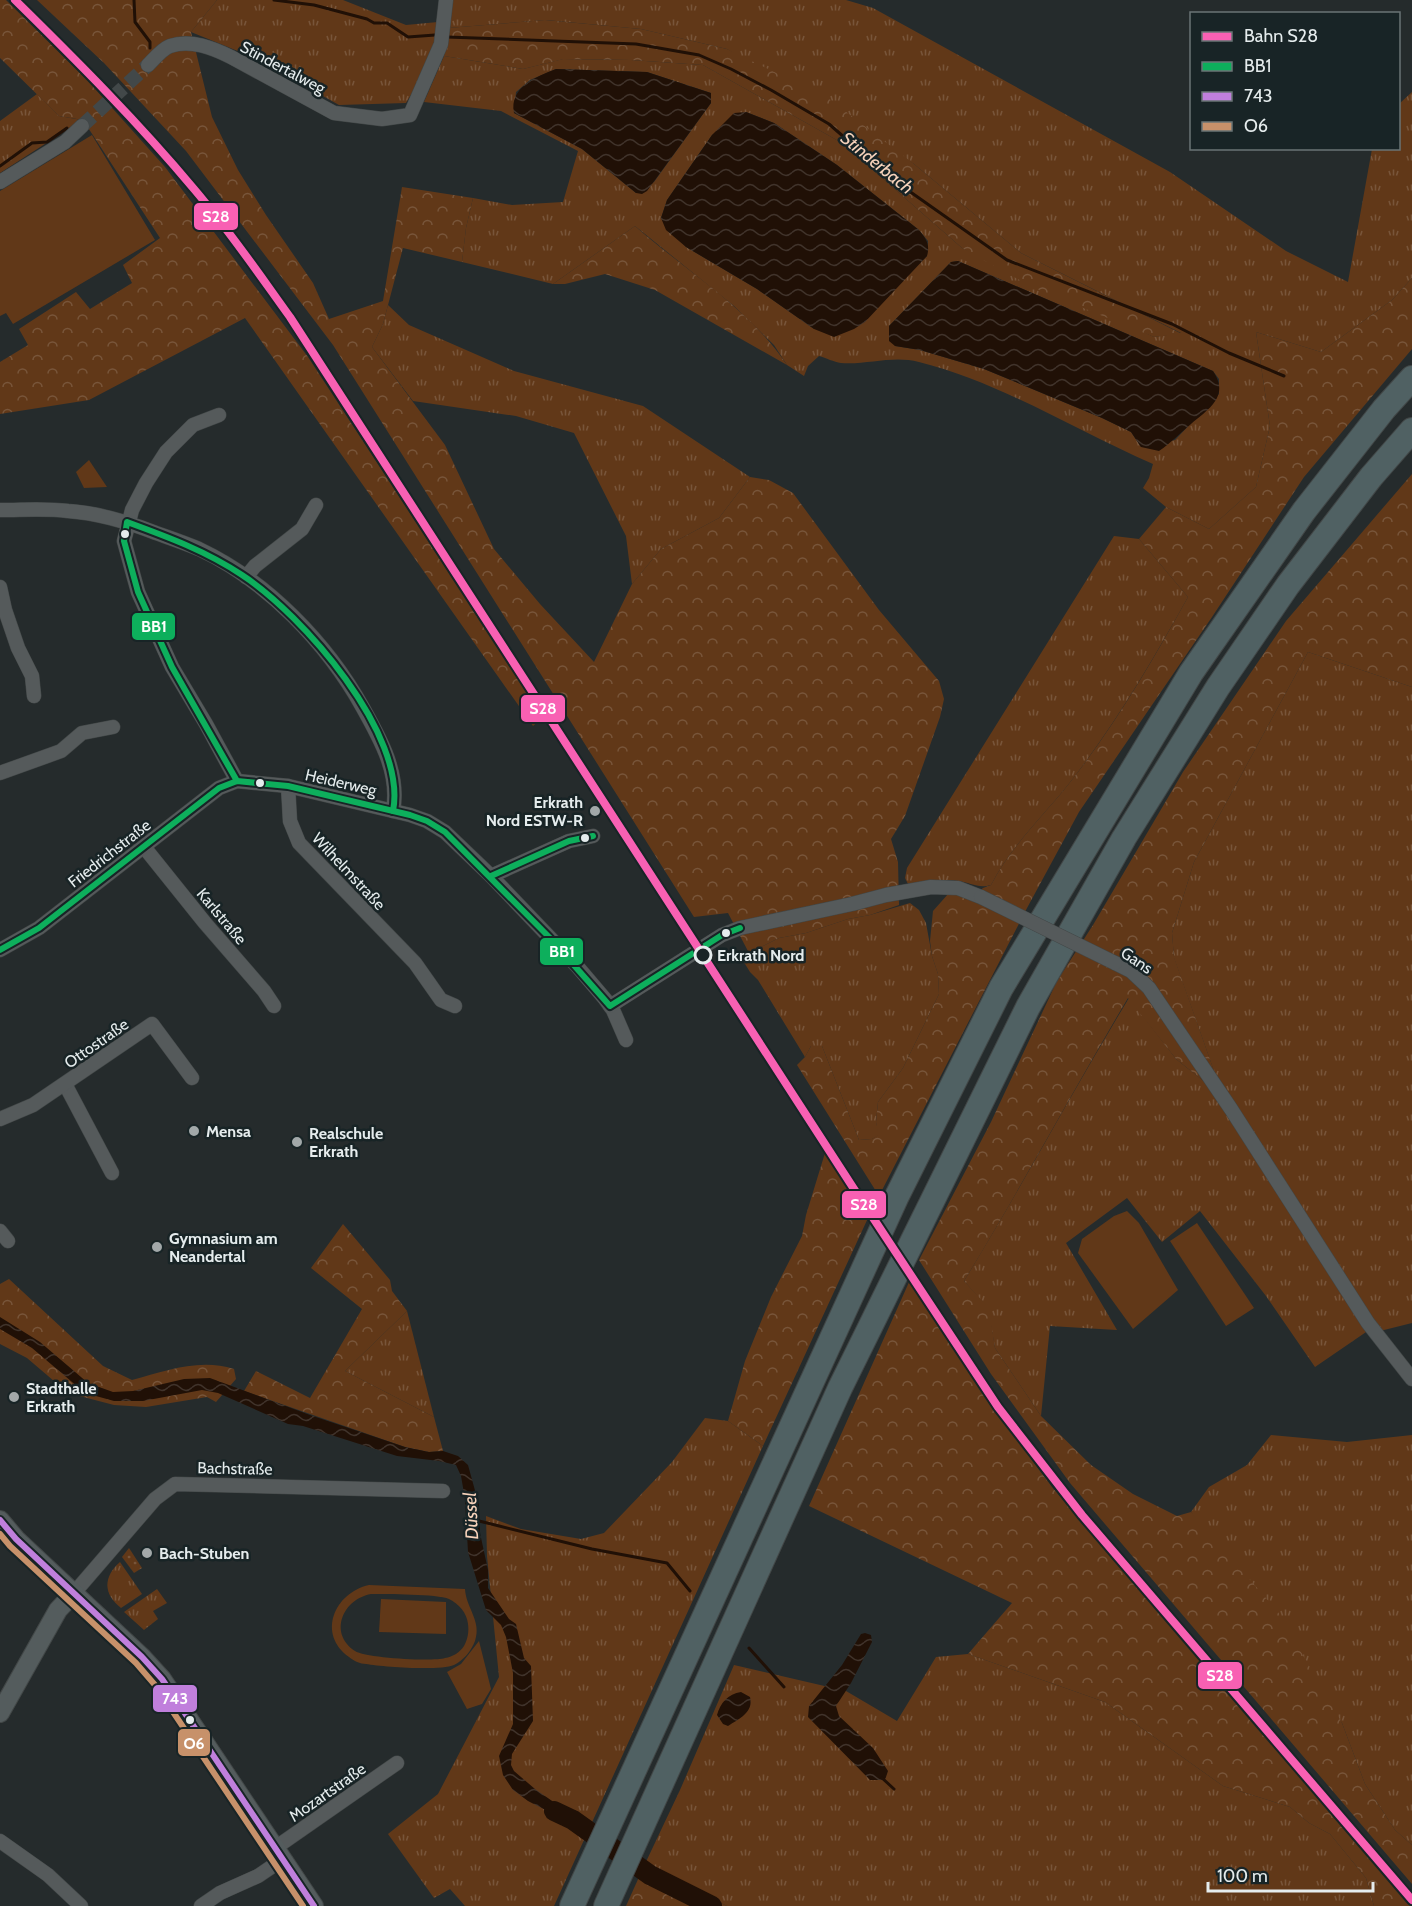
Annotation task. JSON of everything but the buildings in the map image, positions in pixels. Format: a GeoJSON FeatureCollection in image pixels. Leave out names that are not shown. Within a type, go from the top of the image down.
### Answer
{"type":"FeatureCollection","features":[{"type":"Feature","properties":{"kind":"highway"},"geometry":{"type":"LineString","coordinates":[[572,1906],[896,1198],[1001,988],[1191,673],[1304,511],[1384,409],[1412,378]]}},
{"type":"Feature","properties":{"kind":"highway"},"geometry":{"type":"LineString","coordinates":[[606,1906],[840,1388],[1028,1007],[1124,838],[1218,687],[1288,585],[1371,477],[1412,430]]}},
{"type":"Feature","properties":{"kind":"main road"},"geometry":{"type":"LineString","coordinates":[[0,1520],[16,1539],[142,1657],[162,1679],[314,1906]]}},
{"type":"Feature","properties":{"kind":"main road"},"geometry":{"type":"LineString","coordinates":[[0,1713],[58,1610],[74,1593]]}},
{"type":"Feature","properties":{"kind":"street","name":"Stindertalweg"},"geometry":{"type":"LineString","coordinates":[[148,65],[168,46],[199,45],[231,57],[334,113],[382,119],[410,115],[441,44],[445,1]]}},
{"type":"Feature","properties":{"kind":"street"},"geometry":{"type":"LineString","coordinates":[[0,182],[65,142],[82,126]]}},
{"type":"Feature","properties":{"kind":"street"},"geometry":{"type":"LineString","coordinates":[[219,415],[193,424],[166,452],[146,483],[128,522],[124,541],[138,592],[172,667],[237,781]]}},
{"type":"Feature","properties":{"kind":"street"},"geometry":{"type":"LineString","coordinates":[[246,577],[255,566],[302,529],[316,505]]}},
{"type":"Feature","properties":{"kind":"street"},"geometry":{"type":"LineString","coordinates":[[0,510],[69,511],[128,522],[199,549],[246,577],[302,626],[330,658],[358,699],[378,736],[391,769],[396,795],[393,811]]}},
{"type":"Feature","properties":{"kind":"street"},"geometry":{"type":"LineString","coordinates":[[0,587],[18,648],[32,676],[34,696]]}},
{"type":"Feature","properties":{"kind":"street"},"geometry":{"type":"LineString","coordinates":[[0,773],[61,751],[82,733],[113,727]]}},
{"type":"Feature","properties":{"kind":"street","name":"Heiderweg"},"geometry":{"type":"LineString","coordinates":[[237,781],[288,786],[393,811],[427,821],[445,832],[491,876],[576,965],[610,1006],[626,1040]]}},
{"type":"Feature","properties":{"kind":"street","name":"Friedrichstraße"},"geometry":{"type":"LineString","coordinates":[[0,950],[39,928],[219,788],[237,781]]}},
{"type":"Feature","properties":{"kind":"street","name":"Wilhelmstraße"},"geometry":{"type":"LineString","coordinates":[[288,786],[290,821],[299,843],[415,963],[441,1000],[455,1006]]}},
{"type":"Feature","properties":{"kind":"street"},"geometry":{"type":"LineString","coordinates":[[491,876],[569,841],[593,836]]}},
{"type":"Feature","properties":{"kind":"street","name":"Karlstraße"},"geometry":{"type":"LineString","coordinates":[[144,847],[274,1006]]}},
{"type":"Feature","properties":{"kind":"street","name":"Gans"},"geometry":{"type":"LineString","coordinates":[[610,1006],[722,935],[740,928],[931,887],[958,888],[981,897],[1131,971],[1149,987],[1231,1109],[1368,1323],[1412,1379]]}},
{"type":"Feature","properties":{"kind":"street","name":"Ottostraße"},"geometry":{"type":"LineString","coordinates":[[0,1119],[33,1105],[152,1024],[192,1078]]}},
{"type":"Feature","properties":{"kind":"street"},"geometry":{"type":"LineString","coordinates":[[65,1084],[112,1173]]}},
{"type":"Feature","properties":{"kind":"street","name":"Bachstraße"},"geometry":{"type":"LineString","coordinates":[[74,1593],[155,1499],[176,1484],[443,1491]]}},
{"type":"Feature","properties":{"kind":"street","name":"Mozartstraße"},"geometry":{"type":"LineString","coordinates":[[201,1906],[220,1893],[258,1876],[279,1854],[397,1763]]}},
{"type":"Feature","properties":{"kind":"street"},"geometry":{"type":"LineString","coordinates":[[0,1842],[48,1875],[81,1906]]}},
{"type":"Feature","properties":{"kind":"green space"},"geometry":{"type":"Polygon","coordinates":[[[0,0],[6,0],[87,80],[165,167],[308,357],[543,717],[533,726],[245,318],[89,400],[0,414],[0,362],[28,345],[19,329],[76,292],[90,309],[132,283],[123,265],[160,238],[83,120],[59,116],[0,58],[0,0]]]}},
{"type":"Feature","properties":{"kind":"green space"},"geometry":{"type":"Polygon","coordinates":[[[37,0],[217,0],[191,32],[212,117],[238,170],[313,283],[329,319],[383,301],[402,187],[473,198],[466,228],[462,262],[403,248],[383,324],[372,347],[445,445],[494,549],[540,604],[594,662],[632,584],[661,549],[719,518],[750,477],[769,480],[793,493],[879,610],[939,681],[944,699],[940,717],[905,816],[891,839],[898,862],[899,905],[806,933],[779,938],[749,953],[728,913],[694,917],[333,345],[186,151],[104,63],[37,0]]]}},
{"type":"Feature","properties":{"kind":"green space"},"geometry":{"type":"Polygon","coordinates":[[[217,0],[343,0],[406,25],[438,22],[434,44],[406,103],[339,105],[257,59],[191,32],[217,0]]]}},
{"type":"Feature","properties":{"kind":"green space"},"geometry":{"type":"Polygon","coordinates":[[[451,0],[846,0],[873,8],[1170,172],[1286,251],[1348,282],[1372,150],[1400,150],[1400,103],[1412,92],[1412,278],[1392,300],[1321,352],[1256,332],[1270,426],[1256,487],[1209,529],[1166,507],[1143,488],[1153,464],[980,382],[909,360],[841,363],[819,356],[808,366],[804,376],[787,365],[774,345],[734,306],[635,226],[553,284],[462,262],[466,228],[473,198],[512,205],[563,202],[578,151],[501,111],[424,102],[444,56],[523,69],[563,59],[631,60],[703,65],[842,143],[962,248],[1154,337],[1181,333],[1021,253],[914,164],[727,49],[641,29],[546,20],[448,28],[451,0]],[[556,69],[530,80],[516,92],[514,113],[582,149],[636,193],[654,182],[711,103],[711,93],[647,72],[556,69]],[[746,112],[712,135],[667,200],[661,218],[686,247],[757,289],[814,329],[904,278],[927,256],[928,241],[919,230],[837,165],[774,123],[746,112]],[[958,261],[951,262],[889,326],[895,346],[920,350],[984,369],[1131,432],[1141,447],[1175,440],[1219,394],[1219,379],[1213,371],[958,261]]]}},
{"type":"Feature","properties":{"kind":"green space"},"geometry":{"type":"Polygon","coordinates":[[[545,20],[641,29],[727,49],[828,98],[914,164],[1021,253],[1182,334],[1154,337],[1032,287],[962,248],[842,143],[703,65],[631,60],[564,59],[523,69],[444,56],[448,28],[545,20]]]}},
{"type":"Feature","properties":{"kind":"green space"},"geometry":{"type":"Polygon","coordinates":[[[37,94],[59,116],[82,120],[0,173],[0,121],[37,94]]]}},
{"type":"Feature","properties":{"kind":"green space"},"geometry":{"type":"Polygon","coordinates":[[[92,135],[155,240],[13,324],[6,313],[0,316],[0,191],[92,135]]]}},
{"type":"Feature","properties":{"kind":"green space"},"geometry":{"type":"Polygon","coordinates":[[[635,226],[736,308],[772,345],[787,365],[655,290],[605,274],[565,284],[553,284],[635,226]]]}},
{"type":"Feature","properties":{"kind":"green space"},"geometry":{"type":"Polygon","coordinates":[[[1412,278],[1412,349],[1304,477],[1079,812],[879,1196],[797,1065],[811,1046],[822,1046],[859,1140],[872,1139],[878,1135],[876,1122],[878,1102],[903,1068],[939,994],[938,974],[930,941],[933,911],[949,893],[971,898],[983,888],[991,885],[1010,855],[1067,786],[1108,730],[1188,597],[1139,539],[1166,507],[1209,529],[1256,487],[1270,426],[1256,332],[1321,352],[1392,300],[1412,278]]]}},
{"type":"Feature","properties":{"kind":"green space"},"geometry":{"type":"Polygon","coordinates":[[[388,305],[409,325],[514,371],[643,406],[750,477],[719,518],[661,549],[632,584],[626,536],[574,433],[516,416],[413,401],[372,347],[383,324],[388,305]]]}},
{"type":"Feature","properties":{"kind":"green space"},"geometry":{"type":"Polygon","coordinates":[[[89,460],[107,487],[84,488],[76,472],[89,460]]]}},
{"type":"Feature","properties":{"kind":"green space"},"geometry":{"type":"Polygon","coordinates":[[[1412,474],[1412,687],[1308,652],[1194,862],[1172,933],[1174,957],[1220,1088],[1216,1091],[1176,1059],[1128,998],[964,1281],[989,1308],[995,1348],[1041,1416],[1091,1465],[1133,1494],[1177,1516],[1191,1512],[1278,1612],[1342,1723],[1365,1784],[1395,1830],[1412,1845],[1412,1884],[1070,1483],[991,1374],[919,1260],[991,1122],[1057,981],[1093,925],[1183,772],[1286,621],[1412,474]]]}},
{"type":"Feature","properties":{"kind":"green space"},"geometry":{"type":"Polygon","coordinates":[[[1114,536],[1139,539],[1188,597],[1149,664],[1093,751],[1010,855],[991,885],[982,886],[945,880],[908,884],[905,878],[907,868],[1114,536]]]}},
{"type":"Feature","properties":{"kind":"green space"},"geometry":{"type":"Polygon","coordinates":[[[1308,652],[1412,687],[1412,1323],[1380,1331],[1220,1088],[1174,958],[1172,933],[1194,862],[1308,652]]]}},
{"type":"Feature","properties":{"kind":"green space"},"geometry":{"type":"Polygon","coordinates":[[[910,903],[919,910],[926,923],[938,974],[939,994],[903,1068],[878,1102],[876,1122],[879,1135],[872,1139],[859,1140],[822,1046],[811,1046],[805,1057],[758,980],[742,959],[779,938],[806,933],[848,919],[910,903]]]}},
{"type":"Feature","properties":{"kind":"green space"},"geometry":{"type":"Polygon","coordinates":[[[1129,998],[1176,1059],[1216,1091],[1369,1330],[1315,1367],[1266,1296],[1200,1211],[1162,1242],[1127,1198],[1066,1243],[1117,1330],[1050,1326],[1041,1416],[995,1348],[988,1308],[964,1281],[1129,998]]]}},
{"type":"Feature","properties":{"kind":"green space"},"geometry":{"type":"Polygon","coordinates":[[[825,1153],[868,1218],[763,1446],[728,1421],[745,1361],[771,1297],[802,1236],[825,1153]]]}},
{"type":"Feature","properties":{"kind":"green space"},"geometry":{"type":"Polygon","coordinates":[[[1127,1211],[1139,1223],[1178,1290],[1133,1329],[1078,1253],[1082,1239],[1114,1216],[1127,1211]]]}},
{"type":"Feature","properties":{"kind":"green space"},"geometry":{"type":"Polygon","coordinates":[[[1197,1223],[1254,1308],[1226,1326],[1170,1241],[1197,1223]]]}},
{"type":"Feature","properties":{"kind":"green space"},"geometry":{"type":"Polygon","coordinates":[[[343,1224],[390,1280],[392,1291],[407,1311],[345,1371],[434,1417],[443,1451],[429,1452],[405,1447],[244,1391],[256,1371],[310,1398],[362,1309],[311,1268],[343,1224]]]}},
{"type":"Feature","properties":{"kind":"green space"},"geometry":{"type":"Polygon","coordinates":[[[9,1279],[103,1366],[132,1380],[195,1365],[234,1369],[236,1379],[216,1402],[207,1397],[146,1407],[114,1405],[68,1393],[27,1358],[0,1344],[0,1284],[9,1279]]]}},
{"type":"Feature","properties":{"kind":"green space"},"geometry":{"type":"Polygon","coordinates":[[[910,1280],[994,1409],[1052,1487],[1411,1906],[1374,1906],[1366,1878],[1330,1834],[1309,1823],[1290,1807],[1223,1786],[1105,1702],[968,1654],[1012,1603],[809,1506],[910,1280]]]}},
{"type":"Feature","properties":{"kind":"green space"},"geometry":{"type":"Polygon","coordinates":[[[407,1311],[434,1417],[345,1371],[407,1311]]]}},
{"type":"Feature","properties":{"kind":"green space"},"geometry":{"type":"Polygon","coordinates":[[[705,1418],[728,1421],[763,1446],[554,1906],[465,1906],[450,1889],[434,1898],[388,1834],[438,1794],[499,1677],[487,1556],[486,1516],[521,1529],[581,1539],[604,1533],[672,1462],[705,1418]]]}},
{"type":"Feature","properties":{"kind":"green space"},"geometry":{"type":"Polygon","coordinates":[[[1271,1435],[1347,1442],[1412,1435],[1412,1845],[1395,1830],[1365,1784],[1342,1723],[1191,1512],[1209,1487],[1247,1465],[1271,1435]]]}},
{"type":"Feature","properties":{"kind":"green space"},"geometry":{"type":"Polygon","coordinates":[[[129,1548],[142,1568],[134,1573],[122,1557],[129,1548]]]}},
{"type":"Feature","properties":{"kind":"green space"},"geometry":{"type":"Polygon","coordinates":[[[120,1562],[142,1594],[121,1608],[111,1597],[107,1585],[110,1574],[120,1562]]]}},
{"type":"Feature","properties":{"kind":"green space"},"geometry":{"type":"Polygon","coordinates":[[[369,1585],[465,1589],[477,1627],[475,1641],[461,1661],[447,1667],[398,1667],[357,1662],[339,1648],[332,1626],[339,1605],[357,1589],[369,1585]],[[371,1594],[353,1602],[342,1618],[342,1635],[355,1651],[385,1657],[438,1659],[453,1655],[464,1646],[468,1635],[467,1620],[462,1609],[453,1601],[434,1596],[371,1594]]]}},
{"type":"Feature","properties":{"kind":"green space"},"geometry":{"type":"Polygon","coordinates":[[[157,1589],[167,1603],[153,1611],[158,1619],[144,1630],[124,1612],[157,1589]]]}},
{"type":"Feature","properties":{"kind":"green space"},"geometry":{"type":"Polygon","coordinates":[[[381,1599],[446,1602],[446,1634],[379,1632],[381,1599]]]}},
{"type":"Feature","properties":{"kind":"green space"},"geometry":{"type":"Polygon","coordinates":[[[479,1641],[491,1689],[482,1704],[467,1709],[447,1672],[461,1664],[479,1641]]]}},
{"type":"Feature","properties":{"kind":"green space"},"geometry":{"type":"Polygon","coordinates":[[[968,1654],[1105,1702],[1223,1786],[1290,1807],[1309,1823],[1330,1834],[1366,1878],[1374,1906],[727,1906],[644,1866],[734,1665],[846,1691],[897,1721],[936,1657],[968,1654]]]}},
{"type":"Feature","properties":{"kind":"green space"},"geometry":{"type":"Polygon","coordinates":[[[644,1866],[727,1906],[626,1906],[644,1866]]]}},
{"type":"Feature","properties":{"kind":"water"},"geometry":{"type":"Polygon","coordinates":[[[556,69],[647,72],[711,93],[711,103],[647,191],[642,194],[636,193],[582,149],[514,113],[516,96],[520,90],[526,84],[556,69]]]}},
{"type":"Feature","properties":{"kind":"water"},"geometry":{"type":"Polygon","coordinates":[[[746,112],[774,123],[837,165],[919,230],[926,239],[927,256],[865,322],[854,329],[834,337],[814,329],[757,289],[686,247],[666,230],[661,218],[667,200],[712,135],[734,113],[746,112]]]}},
{"type":"Feature","properties":{"kind":"water"},"geometry":{"type":"Polygon","coordinates":[[[958,261],[1213,371],[1219,388],[1215,401],[1159,451],[1141,447],[1131,432],[1102,418],[984,369],[920,350],[895,346],[889,341],[889,326],[951,262],[958,261]]]}},
{"type":"Feature","properties":{"kind":"water"},"geometry":{"type":"Polygon","coordinates":[[[0,1317],[40,1342],[88,1383],[113,1392],[133,1391],[184,1379],[210,1378],[405,1447],[429,1452],[443,1451],[458,1456],[468,1465],[479,1505],[480,1533],[488,1570],[488,1588],[509,1619],[516,1624],[524,1658],[531,1666],[533,1721],[512,1754],[511,1765],[514,1771],[555,1803],[579,1812],[576,1826],[528,1801],[513,1790],[503,1775],[499,1756],[513,1724],[513,1673],[506,1637],[501,1625],[486,1610],[468,1552],[465,1499],[461,1476],[456,1465],[397,1456],[303,1426],[288,1424],[218,1393],[202,1390],[143,1401],[114,1401],[85,1393],[32,1348],[0,1329],[0,1317]]]}},
{"type":"Feature","properties":{"kind":"water"},"geometry":{"type":"Polygon","coordinates":[[[861,1634],[871,1635],[872,1642],[836,1706],[839,1716],[873,1748],[888,1771],[885,1780],[870,1780],[808,1717],[809,1706],[842,1665],[861,1634]]]}},
{"type":"Feature","properties":{"kind":"water"},"geometry":{"type":"Polygon","coordinates":[[[741,1692],[750,1697],[748,1711],[728,1726],[723,1724],[717,1715],[720,1707],[728,1697],[741,1692]]]}},
{"type":"Feature","properties":{"kind":"waterway"},"geometry":{"type":"LineString","coordinates":[[134,0],[135,22],[150,42],[150,48]]}},
{"type":"Feature","properties":{"kind":"waterway","name":"Stinderbach"},"geometry":{"type":"LineString","coordinates":[[274,0],[314,5],[367,19],[374,23],[387,23],[408,37],[435,35]]}},
{"type":"Feature","properties":{"kind":"waterway","name":"Stinderbach"},"geometry":{"type":"LineString","coordinates":[[447,37],[636,44],[699,55],[771,90],[829,124],[892,179],[1007,260],[1172,324],[1229,353],[1284,376]]}},
{"type":"Feature","properties":{"kind":"waterway"},"geometry":{"type":"LineString","coordinates":[[0,166],[32,143],[47,142],[67,128]]}},
{"type":"Feature","properties":{"kind":"waterway"},"geometry":{"type":"LineString","coordinates":[[475,1520],[592,1549],[667,1563],[690,1591]]}},
{"type":"Feature","properties":{"kind":"waterway"},"geometry":{"type":"LineString","coordinates":[[749,1648],[784,1687]]}},
{"type":"Feature","properties":{"kind":"waterway"},"geometry":{"type":"LineString","coordinates":[[882,1778],[894,1789]]}},
{"type":"Feature","properties":{"kind":"waterway","name":"Düssel"},"geometry":{"type":"LineString","coordinates":[[554,1811],[573,1820],[650,1875],[712,1906]]}},
{"type":"Feature","properties":{"kind":"tunnel"},"geometry":{"type":"LineString","coordinates":[[82,126],[148,65]]}},
{"type":"Feature","properties":{"kind":"rail line","name":"S28"},"geometry":{"type":"LineString","coordinates":[[15,0],[107,92],[173,164],[244,252],[290,317],[854,1189],[998,1407],[1082,1515],[1412,1900]]}},
{"type":"Feature","properties":{"kind":"transit line","name":"BB1"},"geometry":{"type":"LineString","coordinates":[[237,781],[172,667],[138,592],[124,541],[127,522],[201,552],[242,575],[266,593],[320,647],[346,679],[368,713],[384,748],[393,781],[393,811]]}},
{"type":"Feature","properties":{"kind":"transit line","name":"BB1"},"geometry":{"type":"LineString","coordinates":[[0,950],[39,928],[219,788],[237,781],[288,786],[427,821],[445,832],[549,937],[610,1006],[722,935],[740,928]]}},
{"type":"Feature","properties":{"kind":"transit line","name":"BB1"},"geometry":{"type":"LineString","coordinates":[[491,876],[569,841],[593,836]]}},
{"type":"Feature","properties":{"kind":"transit line","name":"743"},"geometry":{"type":"LineString","coordinates":[[0,1520],[16,1539],[142,1657],[162,1679],[314,1906]]}},
{"type":"Feature","properties":{"kind":"transit line","name":"O6"},"geometry":{"type":"LineString","coordinates":[[0,1534],[10,1546],[136,1663],[155,1685],[303,1906]]}},
{"type":"Feature","properties":{"kind":"place","name":"Erkrath Nord ESTW-R"},"geometry":{"type":"Point","coordinates":[595,811]}},
{"type":"Feature","properties":{"kind":"place","name":"Erkrath Nord"},"geometry":{"type":"Point","coordinates":[703,955]}},
{"type":"Feature","properties":{"kind":"place","name":"Mensa"},"geometry":{"type":"Point","coordinates":[194,1131]}},
{"type":"Feature","properties":{"kind":"place","name":"Realschule Erkrath"},"geometry":{"type":"Point","coordinates":[297,1142]}},
{"type":"Feature","properties":{"kind":"place","name":"Gymnasium am Neandertal"},"geometry":{"type":"Point","coordinates":[157,1247]}},
{"type":"Feature","properties":{"kind":"place","name":"Stadthalle Erkrath"},"geometry":{"type":"Point","coordinates":[14,1397]}},
{"type":"Feature","properties":{"kind":"place","name":"Bach-Stuben"},"geometry":{"type":"Point","coordinates":[147,1553]}}]}
